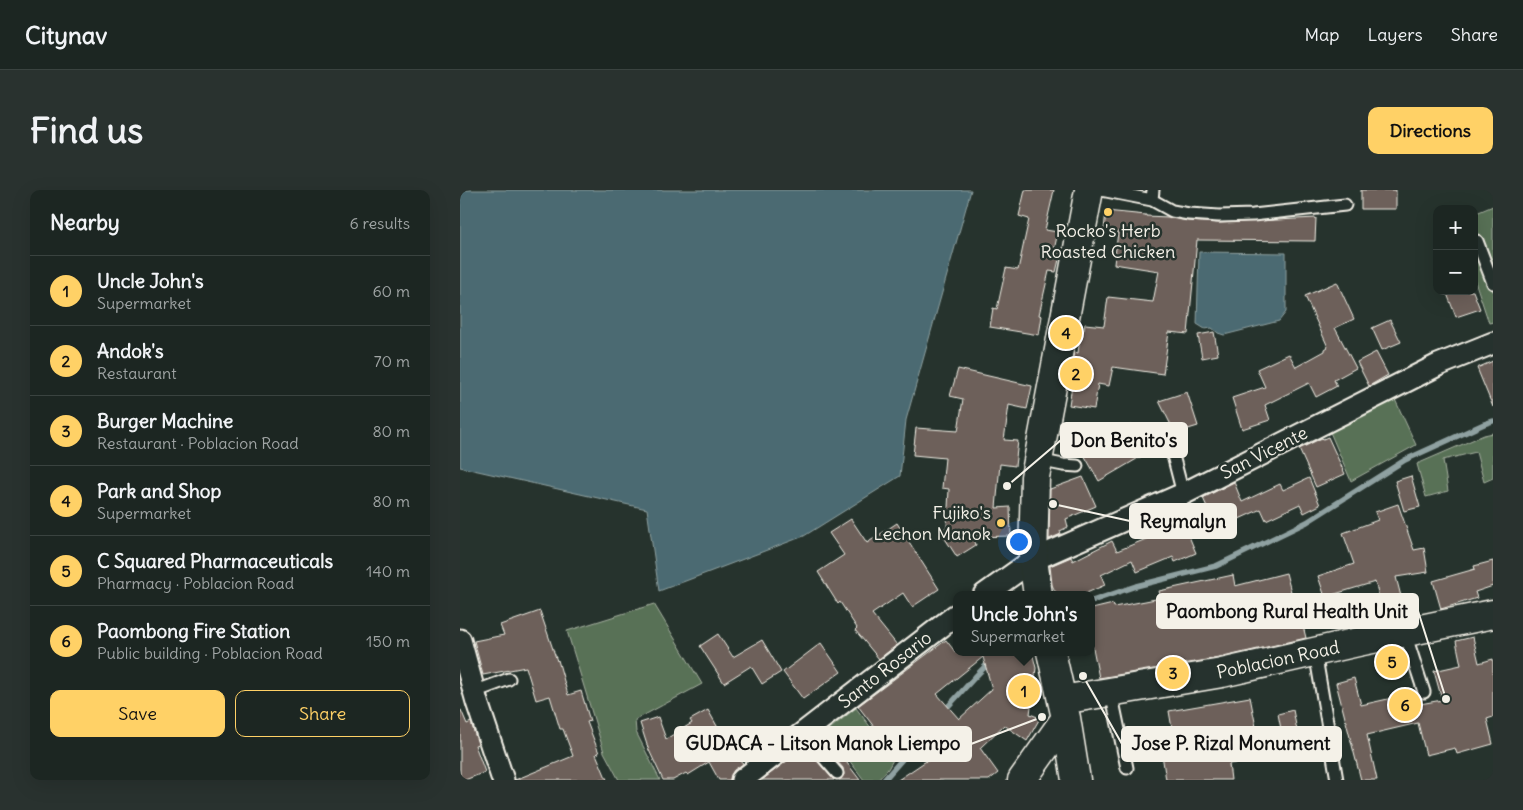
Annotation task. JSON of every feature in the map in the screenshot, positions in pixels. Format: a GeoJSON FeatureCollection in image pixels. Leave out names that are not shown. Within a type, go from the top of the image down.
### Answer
{"type":"FeatureCollection","features":[{"type":"Feature","properties":{"kind":"main road"},"geometry":{"type":"LineString","coordinates":[[1037,591],[1033,560],[1035,477],[1089,190]]}},
{"type":"Feature","properties":{"kind":"main road","name":"Poblacion Road"},"geometry":{"type":"LineString","coordinates":[[1064,709],[1111,692],[1222,673],[1493,614]]}},
{"type":"Feature","properties":{"kind":"main road"},"geometry":{"type":"LineString","coordinates":[[1051,656],[1064,709],[1076,780]]}},
{"type":"Feature","properties":{"kind":"main road"},"geometry":{"type":"LineString","coordinates":[[1022,780],[1064,709]]}},
{"type":"Feature","properties":{"kind":"street","name":"San Vicente"},"geometry":{"type":"LineString","coordinates":[[1033,560],[1183,494],[1438,365],[1493,343]]}},
{"type":"Feature","properties":{"kind":"street"},"geometry":{"type":"LineString","coordinates":[[990,591],[1033,560]]}},
{"type":"Feature","properties":{"kind":"street","name":"Santo Rosario"},"geometry":{"type":"LineString","coordinates":[[742,780],[953,617]]}},
{"type":"Feature","properties":{"kind":"street"},"geometry":{"type":"LineString","coordinates":[[460,640],[469,687],[498,778]]}},
{"type":"Feature","properties":{"kind":"lane"},"geometry":{"type":"LineString","coordinates":[[1101,190],[1152,195],[1172,211],[1219,216],[1253,215],[1345,205]]}},
{"type":"Feature","properties":{"kind":"lane"},"geometry":{"type":"LineString","coordinates":[[1478,244],[1493,283]]}},
{"type":"Feature","properties":{"kind":"lane"},"geometry":{"type":"LineString","coordinates":[[1168,436],[1183,494]]}},
{"type":"Feature","properties":{"kind":"lane"},"geometry":{"type":"LineString","coordinates":[[1038,460],[1077,466]]}},
{"type":"Feature","properties":{"kind":"lane"},"geometry":{"type":"LineString","coordinates":[[1405,633],[1424,692]]}},
{"type":"Feature","properties":{"kind":"lane"},"geometry":{"type":"LineString","coordinates":[[1315,652],[1338,780]]}},
{"type":"Feature","properties":{"kind":"lane"},"geometry":{"type":"LineString","coordinates":[[469,687],[496,676]]}},
{"type":"Feature","properties":{"kind":"lane"},"geometry":{"type":"LineString","coordinates":[[469,687],[509,679]]}},
{"type":"Feature","properties":{"kind":"lane"},"geometry":{"type":"LineString","coordinates":[[1111,692],[1127,768]]}},
{"type":"Feature","properties":{"kind":"lane"},"geometry":{"type":"LineString","coordinates":[[803,734],[837,773]]}},
{"type":"Feature","properties":{"kind":"green space"},"geometry":{"type":"Polygon","coordinates":[[[1493,206],[1493,322],[1489,323],[1478,290],[1478,212],[1493,206]]]}},
{"type":"Feature","properties":{"kind":"green space"},"geometry":{"type":"Polygon","coordinates":[[[1392,393],[1416,445],[1351,481],[1327,425],[1392,393]]]}},
{"type":"Feature","properties":{"kind":"green space"},"geometry":{"type":"Polygon","coordinates":[[[1493,433],[1493,478],[1484,482],[1476,452],[1443,460],[1448,491],[1426,497],[1417,464],[1484,435],[1493,433]]]}},
{"type":"Feature","properties":{"kind":"green space"},"geometry":{"type":"Polygon","coordinates":[[[654,604],[702,684],[635,720],[636,732],[660,780],[619,780],[604,752],[567,631],[654,604]]]}},
{"type":"Feature","properties":{"kind":"green space"},"geometry":{"type":"Polygon","coordinates":[[[856,708],[894,758],[888,769],[878,780],[864,780],[827,731],[856,708]]]}},
{"type":"Feature","properties":{"kind":"water"},"geometry":{"type":"Polygon","coordinates":[[[460,190],[971,190],[906,420],[900,476],[804,536],[659,591],[647,509],[460,467],[460,190]]]}},
{"type":"Feature","properties":{"kind":"water"},"geometry":{"type":"Polygon","coordinates":[[[1199,252],[1286,253],[1286,312],[1279,321],[1224,335],[1212,328],[1205,329],[1197,324],[1199,252]]]}},
{"type":"Feature","properties":{"kind":"building"},"geometry":{"type":"Polygon","coordinates":[[[1025,190],[1054,190],[1045,230],[1058,232],[1054,250],[1061,251],[1056,272],[1049,271],[1039,315],[1042,316],[1039,335],[990,327],[993,308],[997,309],[1006,268],[1018,270],[1029,219],[1019,216],[1025,190]]]}},
{"type":"Feature","properties":{"kind":"building"},"geometry":{"type":"Polygon","coordinates":[[[1361,190],[1396,190],[1396,209],[1361,209],[1361,190]]]}},
{"type":"Feature","properties":{"kind":"building"},"geometry":{"type":"Polygon","coordinates":[[[1106,211],[1218,223],[1316,218],[1315,241],[1197,240],[1188,334],[1169,332],[1163,374],[1113,367],[1109,386],[1098,384],[1094,409],[1069,405],[1073,379],[1069,379],[1074,352],[1078,353],[1081,330],[1084,330],[1085,324],[1104,326],[1108,297],[1153,302],[1159,271],[1114,264],[1118,232],[1104,230],[1106,211]]]}},
{"type":"Feature","properties":{"kind":"building"},"geometry":{"type":"Polygon","coordinates":[[[1337,282],[1354,319],[1335,328],[1356,368],[1334,380],[1337,386],[1316,397],[1309,383],[1265,405],[1270,420],[1242,429],[1232,398],[1265,387],[1257,369],[1289,354],[1296,367],[1325,351],[1328,347],[1305,296],[1337,282]]]}},
{"type":"Feature","properties":{"kind":"building"},"geometry":{"type":"Polygon","coordinates":[[[1448,295],[1475,295],[1480,309],[1456,317],[1448,295]]]}},
{"type":"Feature","properties":{"kind":"building"},"geometry":{"type":"Polygon","coordinates":[[[1390,320],[1401,342],[1382,350],[1372,328],[1390,320]]]}},
{"type":"Feature","properties":{"kind":"building"},"geometry":{"type":"Polygon","coordinates":[[[1214,332],[1218,355],[1202,358],[1198,335],[1214,332]]]}},
{"type":"Feature","properties":{"kind":"building"},"geometry":{"type":"Polygon","coordinates":[[[1376,352],[1388,375],[1369,386],[1357,362],[1376,352]]]}},
{"type":"Feature","properties":{"kind":"building"},"geometry":{"type":"Polygon","coordinates":[[[1493,361],[1493,407],[1477,368],[1493,361]]]}},
{"type":"Feature","properties":{"kind":"building"},"geometry":{"type":"Polygon","coordinates":[[[958,369],[1032,386],[1027,409],[1009,405],[1004,440],[1018,441],[1015,466],[1000,464],[996,508],[1010,507],[1011,536],[974,537],[976,545],[957,557],[940,531],[947,527],[949,489],[942,488],[945,458],[913,455],[916,428],[958,431],[963,399],[950,396],[958,369]]]}},
{"type":"Feature","properties":{"kind":"building"},"geometry":{"type":"Polygon","coordinates":[[[1187,392],[1198,426],[1175,433],[1159,401],[1187,392]]]}},
{"type":"Feature","properties":{"kind":"building"},"geometry":{"type":"Polygon","coordinates":[[[1131,425],[1147,453],[1099,481],[1083,453],[1131,425]]]}},
{"type":"Feature","properties":{"kind":"building"},"geometry":{"type":"Polygon","coordinates":[[[1328,437],[1345,474],[1316,487],[1299,449],[1328,437]]]}},
{"type":"Feature","properties":{"kind":"building"},"geometry":{"type":"Polygon","coordinates":[[[1411,476],[1420,507],[1404,511],[1395,481],[1411,476]]]}},
{"type":"Feature","properties":{"kind":"building"},"geometry":{"type":"Polygon","coordinates":[[[1083,477],[1096,506],[1066,519],[1068,527],[1060,531],[1061,534],[1049,539],[1050,489],[1083,477]]]}},
{"type":"Feature","properties":{"kind":"building"},"geometry":{"type":"Polygon","coordinates":[[[1309,478],[1320,505],[1304,513],[1300,504],[1266,520],[1261,509],[1217,529],[1203,498],[1234,482],[1242,502],[1280,484],[1283,490],[1309,478]]]}},
{"type":"Feature","properties":{"kind":"building"},"geometry":{"type":"Polygon","coordinates":[[[1398,504],[1414,550],[1424,548],[1428,572],[1396,577],[1406,616],[1386,620],[1375,582],[1325,597],[1318,576],[1354,564],[1343,533],[1378,520],[1375,512],[1398,504]]]}},
{"type":"Feature","properties":{"kind":"building"},"geometry":{"type":"Polygon","coordinates":[[[1178,510],[1196,553],[1175,562],[1173,557],[1137,572],[1132,560],[1101,575],[1105,585],[1091,591],[1055,591],[1052,585],[1050,566],[1071,557],[1073,561],[1112,541],[1117,551],[1163,532],[1158,519],[1178,510]]]}},
{"type":"Feature","properties":{"kind":"building"},"geometry":{"type":"Polygon","coordinates":[[[851,519],[867,543],[897,523],[939,589],[912,607],[903,593],[872,614],[897,645],[879,659],[855,630],[857,628],[840,602],[838,604],[818,572],[844,555],[829,533],[851,519]]]}},
{"type":"Feature","properties":{"kind":"building"},"geometry":{"type":"Polygon","coordinates":[[[1493,561],[1493,586],[1475,592],[1477,598],[1441,609],[1433,581],[1475,569],[1474,566],[1493,561]]]}},
{"type":"Feature","properties":{"kind":"building"},"geometry":{"type":"Polygon","coordinates":[[[1286,573],[1295,607],[1298,606],[1306,638],[1219,658],[1099,678],[1095,656],[1095,608],[1113,604],[1114,607],[1161,598],[1159,591],[1233,575],[1235,586],[1286,573]]]}},
{"type":"Feature","properties":{"kind":"building"},"geometry":{"type":"Polygon","coordinates":[[[540,611],[558,660],[568,695],[581,691],[590,721],[587,722],[599,753],[596,754],[607,780],[515,780],[573,756],[563,729],[560,729],[550,696],[536,700],[526,667],[483,675],[474,641],[504,635],[500,625],[540,611]]]}},
{"type":"Feature","properties":{"kind":"building"},"geometry":{"type":"Polygon","coordinates":[[[718,634],[733,657],[762,640],[781,672],[762,684],[751,666],[724,683],[700,646],[718,634]]]}},
{"type":"Feature","properties":{"kind":"building"},"geometry":{"type":"Polygon","coordinates":[[[1473,637],[1479,663],[1493,659],[1493,717],[1487,719],[1493,744],[1457,754],[1455,748],[1426,755],[1418,723],[1367,735],[1377,780],[1361,780],[1336,683],[1354,678],[1361,705],[1406,695],[1409,706],[1442,700],[1434,671],[1461,665],[1456,641],[1473,637]]]}},
{"type":"Feature","properties":{"kind":"building"},"geometry":{"type":"Polygon","coordinates":[[[946,640],[953,649],[953,656],[1033,656],[1036,668],[1030,714],[1040,718],[1027,741],[1004,725],[980,748],[998,773],[989,780],[898,780],[935,755],[914,731],[891,749],[858,706],[946,640]],[[983,657],[937,694],[959,719],[992,689],[983,657]]]}},
{"type":"Feature","properties":{"kind":"building"},"geometry":{"type":"Polygon","coordinates":[[[821,643],[841,672],[803,699],[783,672],[821,643]]]}},
{"type":"Feature","properties":{"kind":"building"},"geometry":{"type":"Polygon","coordinates":[[[1250,697],[1256,727],[1247,729],[1252,760],[1229,764],[1231,780],[1166,780],[1161,748],[1175,746],[1169,711],[1250,697]]]}},
{"type":"Feature","properties":{"kind":"building"},"geometry":{"type":"Polygon","coordinates":[[[460,710],[467,724],[471,722],[478,744],[475,745],[485,772],[465,780],[460,780],[460,710]]]}},
{"type":"Feature","properties":{"kind":"building"},"geometry":{"type":"Polygon","coordinates":[[[708,710],[731,751],[735,749],[743,764],[734,770],[730,780],[719,780],[709,762],[688,775],[686,773],[673,780],[663,780],[648,748],[640,723],[658,717],[666,739],[692,723],[690,720],[708,710]]]}},
{"type":"Feature","properties":{"kind":"building"},"geometry":{"type":"Polygon","coordinates":[[[1293,710],[1299,741],[1284,744],[1278,714],[1293,710]]]}},
{"type":"Feature","properties":{"kind":"building"},"geometry":{"type":"Polygon","coordinates":[[[824,733],[860,780],[839,780],[844,775],[843,768],[817,738],[824,733]]]}},
{"type":"Feature","properties":{"kind":"building"},"geometry":{"type":"Polygon","coordinates":[[[805,747],[834,780],[762,780],[805,747]]]}},
{"type":"Feature","properties":{"kind":"waterway"},"geometry":{"type":"LineString","coordinates":[[1095,600],[1136,586],[1216,566],[1307,522],[1405,460],[1493,421]]}},
{"type":"Feature","properties":{"kind":"waterway"},"geometry":{"type":"LineString","coordinates":[[943,712],[995,656]]}},
{"type":"Feature","properties":{"kind":"waterway"},"geometry":{"type":"LineString","coordinates":[[884,780],[926,732]]}},
{"type":"Feature","properties":{"kind":"place","name":"Rocko's Herb Roasted Chicken"},"geometry":{"type":"Point","coordinates":[1108,212]}},
{"type":"Feature","properties":{"kind":"place","name":"Park and Shop"},"geometry":{"type":"Point","coordinates":[1066,333]}},
{"type":"Feature","properties":{"kind":"place","name":"Andok's"},"geometry":{"type":"Point","coordinates":[1076,374]}},
{"type":"Feature","properties":{"kind":"place","name":"Don Benito's"},"geometry":{"type":"Point","coordinates":[1007,486]}},
{"type":"Feature","properties":{"kind":"place","name":"Reymalyn"},"geometry":{"type":"Point","coordinates":[1053,504]}},
{"type":"Feature","properties":{"kind":"place","name":"Fujiko's Lechon Manok"},"geometry":{"type":"Point","coordinates":[1001,523]}},
{"type":"Feature","properties":{"kind":"place","name":"C Squared Pharmaceuticals"},"geometry":{"type":"Point","coordinates":[1392,662]}},
{"type":"Feature","properties":{"kind":"place","name":"Burger Machine"},"geometry":{"type":"Point","coordinates":[1173,673]}},
{"type":"Feature","properties":{"kind":"place","name":"Jose P. Rizal Monument"},"geometry":{"type":"Point","coordinates":[1083,676]}},
{"type":"Feature","properties":{"kind":"place","name":"Uncle John's"},"geometry":{"type":"Point","coordinates":[1024,691]}},
{"type":"Feature","properties":{"kind":"place","name":"Paombong Rural Health Unit"},"geometry":{"type":"Point","coordinates":[1446,699]}},
{"type":"Feature","properties":{"kind":"place","name":"Paombong Fire Station"},"geometry":{"type":"Point","coordinates":[1405,705]}},
{"type":"Feature","properties":{"kind":"place","name":"GUDACA - Litson Manok Liempo"},"geometry":{"type":"Point","coordinates":[1042,717]}}]}
